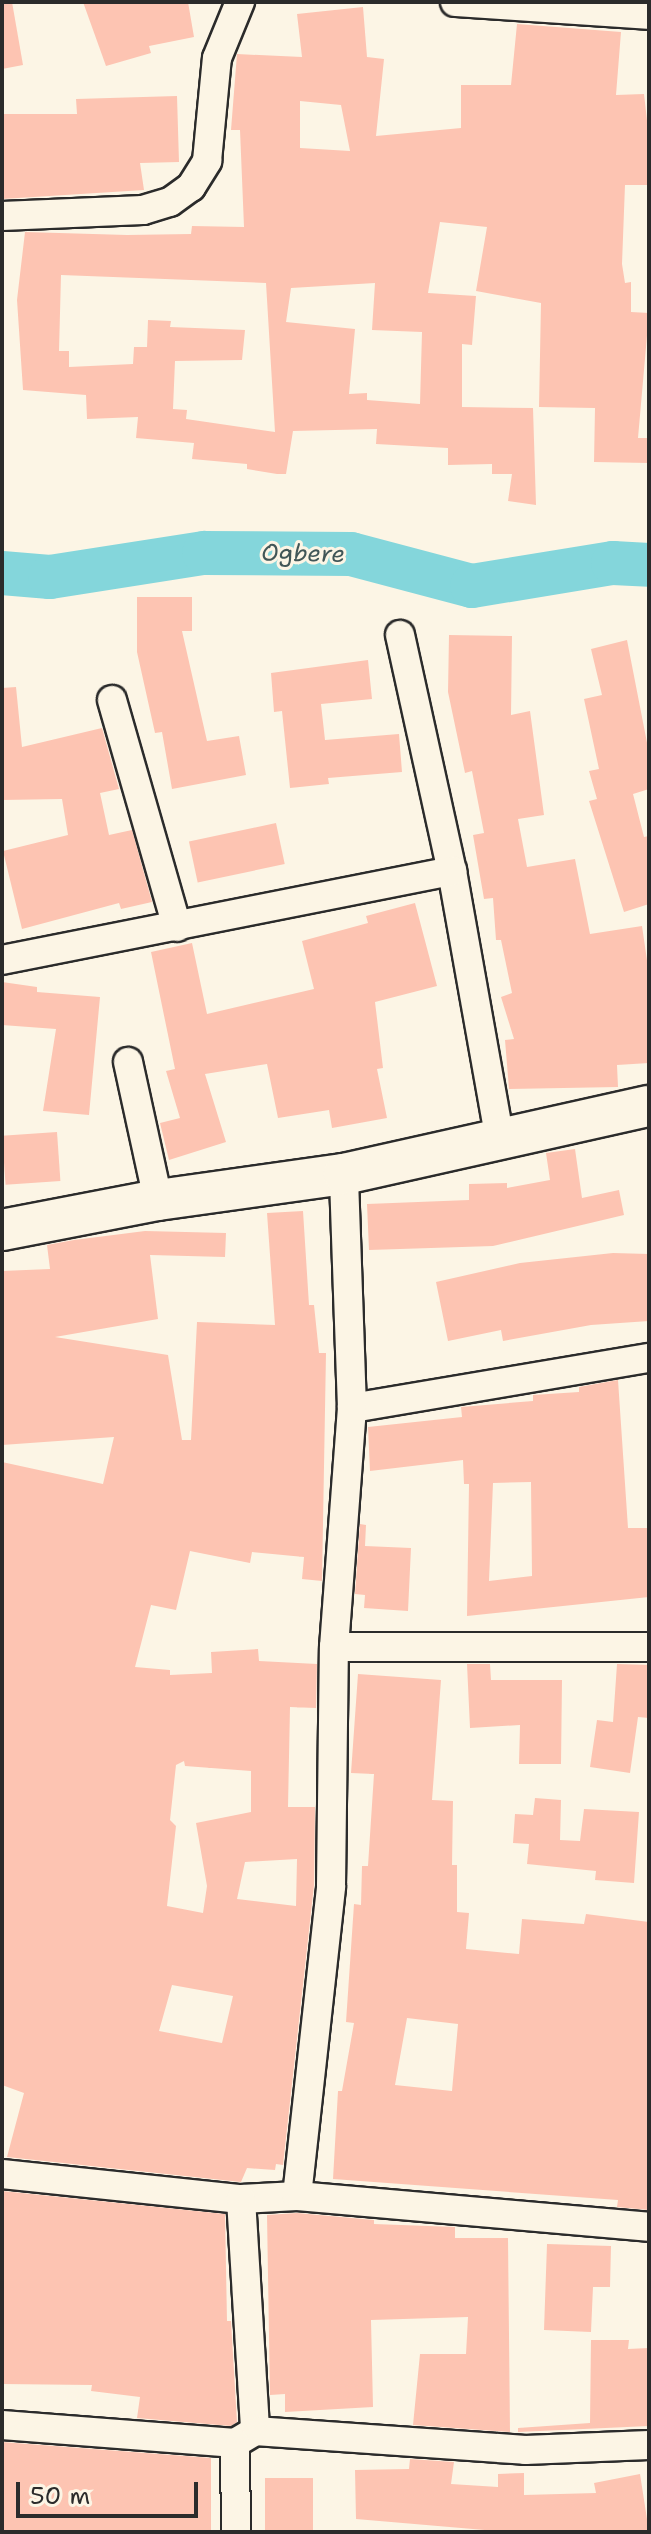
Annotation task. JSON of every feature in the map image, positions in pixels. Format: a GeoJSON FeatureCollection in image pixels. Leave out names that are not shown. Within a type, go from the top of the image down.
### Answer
{"type":"FeatureCollection","features":[{"type":"Feature","properties":{"kind":"main road"},"geometry":{"type":"LineString","coordinates":[[2,1230],[158,1200],[344,1174],[499,1136],[649,1106]]}},
{"type":"Feature","properties":{"kind":"street"},"geometry":{"type":"LineString","coordinates":[[2,216],[143,210],[170,202],[191,187],[207,161],[217,58],[240,2]]}},
{"type":"Feature","properties":{"kind":"street"},"geometry":{"type":"LineString","coordinates":[[455,2],[649,15]]}},
{"type":"Feature","properties":{"kind":"street"},"geometry":{"type":"LineString","coordinates":[[400,635],[452,871],[499,1136]]}},
{"type":"Feature","properties":{"kind":"street"},"geometry":{"type":"LineString","coordinates":[[112,700],[177,927]]}},
{"type":"Feature","properties":{"kind":"street"},"geometry":{"type":"LineString","coordinates":[[2,960],[452,871]]}},
{"type":"Feature","properties":{"kind":"street"},"geometry":{"type":"LineString","coordinates":[[128,1062],[158,1200]]}},
{"type":"Feature","properties":{"kind":"street"},"geometry":{"type":"LineString","coordinates":[[297,2196],[331,1886],[334,1647],[352,1408],[344,1174]]}},
{"type":"Feature","properties":{"kind":"street"},"geometry":{"type":"LineString","coordinates":[[352,1408],[649,1358]]}},
{"type":"Feature","properties":{"kind":"street"},"geometry":{"type":"LineString","coordinates":[[334,1647],[649,1647]]}},
{"type":"Feature","properties":{"kind":"street"},"geometry":{"type":"LineString","coordinates":[[2,2174],[241,2199],[297,2196],[649,2227]]}},
{"type":"Feature","properties":{"kind":"street"},"geometry":{"type":"LineString","coordinates":[[236,2532],[245,2437],[241,2199]]}},
{"type":"Feature","properties":{"kind":"street"},"geometry":{"type":"LineString","coordinates":[[2,2425],[525,2450],[649,2445]]}},
{"type":"Feature","properties":{"kind":"building"},"geometry":{"type":"Polygon","coordinates":[[[12,2],[23,65],[2,69],[2,3],[12,2]]]}},
{"type":"Feature","properties":{"kind":"building"},"geometry":{"type":"Polygon","coordinates":[[[83,2],[188,2],[194,37],[149,46],[151,53],[106,66],[83,2]]]}},
{"type":"Feature","properties":{"kind":"building"},"geometry":{"type":"Polygon","coordinates":[[[363,7],[367,57],[384,59],[376,136],[461,128],[461,85],[511,85],[517,24],[621,32],[616,95],[644,94],[649,138],[649,185],[625,185],[622,264],[625,283],[631,282],[631,312],[649,313],[638,438],[649,438],[649,463],[594,462],[595,408],[539,407],[541,303],[476,291],[487,227],[440,222],[428,293],[476,296],[472,345],[462,344],[462,407],[533,408],[536,505],[508,501],[512,474],[492,474],[492,464],[448,465],[448,448],[376,444],[377,429],[293,431],[286,474],[277,474],[247,469],[247,464],[192,459],[194,443],[136,438],[138,417],[87,419],[86,395],[23,390],[17,300],[25,232],[191,234],[192,226],[244,227],[240,130],[231,130],[237,54],[302,57],[297,14],[363,7]],[[300,101],[300,148],[350,151],[341,105],[300,101]],[[61,275],[59,351],[69,351],[69,367],[133,364],[134,347],[147,347],[148,320],[171,321],[170,327],[245,330],[242,360],[175,361],[173,409],[187,410],[186,419],[275,432],[266,283],[61,275]],[[375,283],[291,288],[286,322],[355,329],[349,394],[367,393],[367,400],[420,404],[422,332],[372,330],[375,283]]]}},
{"type":"Feature","properties":{"kind":"building"},"geometry":{"type":"Polygon","coordinates":[[[177,96],[179,162],[140,163],[144,190],[2,199],[2,114],[77,114],[76,99],[177,96]]]}},
{"type":"Feature","properties":{"kind":"building"},"geometry":{"type":"Polygon","coordinates":[[[137,597],[192,597],[192,631],[182,631],[207,741],[239,736],[246,775],[172,789],[162,732],[155,733],[137,652],[137,597]]]}},
{"type":"Feature","properties":{"kind":"building"},"geometry":{"type":"Polygon","coordinates":[[[449,635],[512,636],[511,715],[530,711],[544,815],[518,819],[527,867],[575,859],[590,934],[642,926],[649,974],[649,1063],[617,1065],[618,1087],[509,1089],[505,1040],[514,1039],[501,997],[512,993],[501,940],[496,940],[493,898],[484,899],[473,835],[484,833],[472,771],[465,773],[448,692],[449,635]]]}},
{"type":"Feature","properties":{"kind":"building"},"geometry":{"type":"Polygon","coordinates":[[[627,640],[649,753],[649,789],[633,794],[644,837],[649,836],[649,904],[624,912],[589,801],[597,799],[589,771],[599,769],[584,699],[602,695],[591,649],[627,640]]]}},
{"type":"Feature","properties":{"kind":"building"},"geometry":{"type":"Polygon","coordinates":[[[368,660],[372,699],[321,704],[325,740],[399,734],[402,772],[328,778],[329,784],[290,788],[282,711],[274,712],[271,673],[368,660]]]}},
{"type":"Feature","properties":{"kind":"building"},"geometry":{"type":"Polygon","coordinates":[[[16,687],[22,747],[102,728],[119,789],[100,793],[109,835],[132,830],[152,902],[121,909],[119,903],[22,929],[3,851],[68,835],[62,799],[2,800],[2,688],[16,687]]]}},
{"type":"Feature","properties":{"kind":"building"},"geometry":{"type":"Polygon","coordinates":[[[276,823],[285,864],[198,883],[189,842],[276,823]]]}},
{"type":"Feature","properties":{"kind":"building"},"geometry":{"type":"Polygon","coordinates":[[[415,903],[437,986],[375,1002],[383,1068],[377,1069],[387,1118],[332,1128],[329,1110],[278,1118],[267,1064],[205,1074],[226,1142],[169,1160],[160,1123],[180,1118],[166,1071],[175,1069],[151,952],[192,943],[207,1014],[314,989],[302,941],[368,923],[366,916],[415,903]]]}},
{"type":"Feature","properties":{"kind":"building"},"geometry":{"type":"Polygon","coordinates":[[[2,982],[37,987],[37,992],[100,997],[89,1115],[43,1111],[56,1029],[2,1025],[2,982]]]}},
{"type":"Feature","properties":{"kind":"building"},"geometry":{"type":"Polygon","coordinates":[[[57,1132],[60,1181],[6,1185],[2,1136],[57,1132]]]}},
{"type":"Feature","properties":{"kind":"building"},"geometry":{"type":"Polygon","coordinates":[[[575,1149],[582,1198],[619,1190],[624,1215],[493,1246],[369,1250],[367,1204],[469,1200],[469,1184],[507,1183],[507,1188],[550,1180],[546,1153],[575,1149]]]}},
{"type":"Feature","properties":{"kind":"building"},"geometry":{"type":"Polygon","coordinates":[[[303,1211],[309,1305],[314,1305],[319,1353],[326,1353],[322,1581],[302,1579],[304,1557],[252,1552],[250,1563],[190,1551],[176,1610],[151,1605],[135,1667],[170,1670],[170,1675],[212,1673],[211,1652],[258,1649],[259,1661],[317,1664],[316,1708],[290,1707],[288,1807],[315,1807],[314,1885],[283,2165],[276,2164],[275,2170],[247,2168],[241,2182],[7,2157],[24,2093],[2,2085],[2,1462],[103,1484],[114,1437],[2,1445],[2,1271],[50,1269],[47,1245],[74,1240],[145,1231],[226,1233],[225,1257],[150,1255],[158,1319],[55,1337],[168,1355],[182,1440],[191,1440],[197,1322],[275,1325],[267,1213],[303,1211]],[[184,1761],[176,1765],[170,1820],[176,1826],[167,1906],[203,1913],[207,1886],[196,1823],[251,1812],[251,1771],[185,1766],[184,1761]],[[297,1859],[245,1862],[237,1899],[296,1906],[297,1859]],[[172,1985],[159,2031],[222,2043],[233,1996],[172,1985]]]}},
{"type":"Feature","properties":{"kind":"building"},"geometry":{"type":"Polygon","coordinates":[[[613,1253],[649,1254],[649,1321],[591,1325],[503,1341],[501,1330],[448,1341],[436,1282],[520,1263],[613,1253]]]}},
{"type":"Feature","properties":{"kind":"building"},"geometry":{"type":"Polygon","coordinates":[[[618,1380],[628,1528],[649,1528],[649,1597],[467,1616],[469,1484],[464,1484],[463,1460],[370,1471],[368,1427],[462,1417],[461,1407],[533,1401],[533,1395],[579,1392],[579,1387],[618,1380]],[[531,1482],[493,1483],[489,1581],[532,1576],[531,1482]]]}},
{"type":"Feature","properties":{"kind":"building"},"geometry":{"type":"Polygon","coordinates":[[[360,1524],[366,1525],[365,1546],[411,1548],[408,1611],[364,1608],[365,1595],[355,1594],[360,1524]]]}},
{"type":"Feature","properties":{"kind":"building"},"geometry":{"type":"Polygon","coordinates":[[[467,1664],[490,1664],[491,1680],[562,1680],[561,1764],[519,1764],[520,1725],[470,1728],[467,1664]]]}},
{"type":"Feature","properties":{"kind":"building"},"geometry":{"type":"Polygon","coordinates":[[[617,1664],[649,1665],[649,1718],[638,1717],[630,1773],[590,1767],[597,1720],[613,1722],[617,1664]]]}},
{"type":"Feature","properties":{"kind":"building"},"geometry":{"type":"Polygon","coordinates":[[[358,1674],[441,1680],[432,1800],[453,1801],[452,1865],[457,1865],[457,1912],[469,1913],[466,1949],[519,1954],[522,1919],[584,1924],[586,1914],[649,1922],[649,2210],[617,2207],[618,2200],[333,2179],[338,2091],[342,2091],[354,2023],[346,2022],[354,1904],[361,1905],[362,1866],[368,1866],[374,1774],[351,1773],[358,1674]],[[407,2018],[395,2085],[452,2091],[458,2024],[407,2018]]]}},
{"type":"Feature","properties":{"kind":"building"},"geometry":{"type":"Polygon","coordinates":[[[535,1798],[561,1800],[560,1840],[580,1841],[584,1809],[639,1812],[634,1883],[595,1880],[596,1871],[527,1864],[529,1844],[513,1843],[515,1814],[533,1815],[535,1798]]]}},
{"type":"Feature","properties":{"kind":"building"},"geometry":{"type":"Polygon","coordinates":[[[2,2191],[225,2214],[227,2321],[231,2321],[237,2422],[231,2426],[137,2418],[140,2397],[91,2391],[92,2385],[2,2384],[2,2191]]]}},
{"type":"Feature","properties":{"kind":"building"},"geometry":{"type":"Polygon","coordinates":[[[297,2213],[374,2220],[374,2224],[455,2227],[455,2238],[508,2238],[510,2432],[413,2425],[420,2354],[466,2354],[468,2317],[371,2320],[373,2407],[285,2412],[285,2394],[270,2395],[267,2215],[297,2213]]]}},
{"type":"Feature","properties":{"kind":"building"},"geometry":{"type":"Polygon","coordinates":[[[547,2244],[611,2246],[610,2287],[593,2287],[591,2332],[544,2330],[547,2244]]]}},
{"type":"Feature","properties":{"kind":"building"},"geometry":{"type":"Polygon","coordinates":[[[591,2340],[629,2340],[628,2349],[649,2348],[649,2426],[518,2432],[518,2428],[590,2423],[591,2340]]]}},
{"type":"Feature","properties":{"kind":"building"},"geometry":{"type":"Polygon","coordinates":[[[2,2442],[211,2458],[211,2532],[2,2532],[2,2442]]]}},
{"type":"Feature","properties":{"kind":"building"},"geometry":{"type":"Polygon","coordinates":[[[410,2459],[454,2462],[451,2484],[498,2487],[498,2474],[524,2473],[524,2495],[596,2493],[594,2483],[640,2474],[649,2532],[508,2532],[356,2519],[355,2470],[409,2469],[410,2459]]]}},
{"type":"Feature","properties":{"kind":"building"},"geometry":{"type":"Polygon","coordinates":[[[265,2478],[313,2478],[313,2532],[265,2532],[265,2478]]]}},
{"type":"Feature","properties":{"kind":"waterway","name":"Ogbere"},"geometry":{"type":"LineString","coordinates":[[2,573],[50,577],[204,553],[351,554],[472,586],[613,563],[649,565]]}}]}
